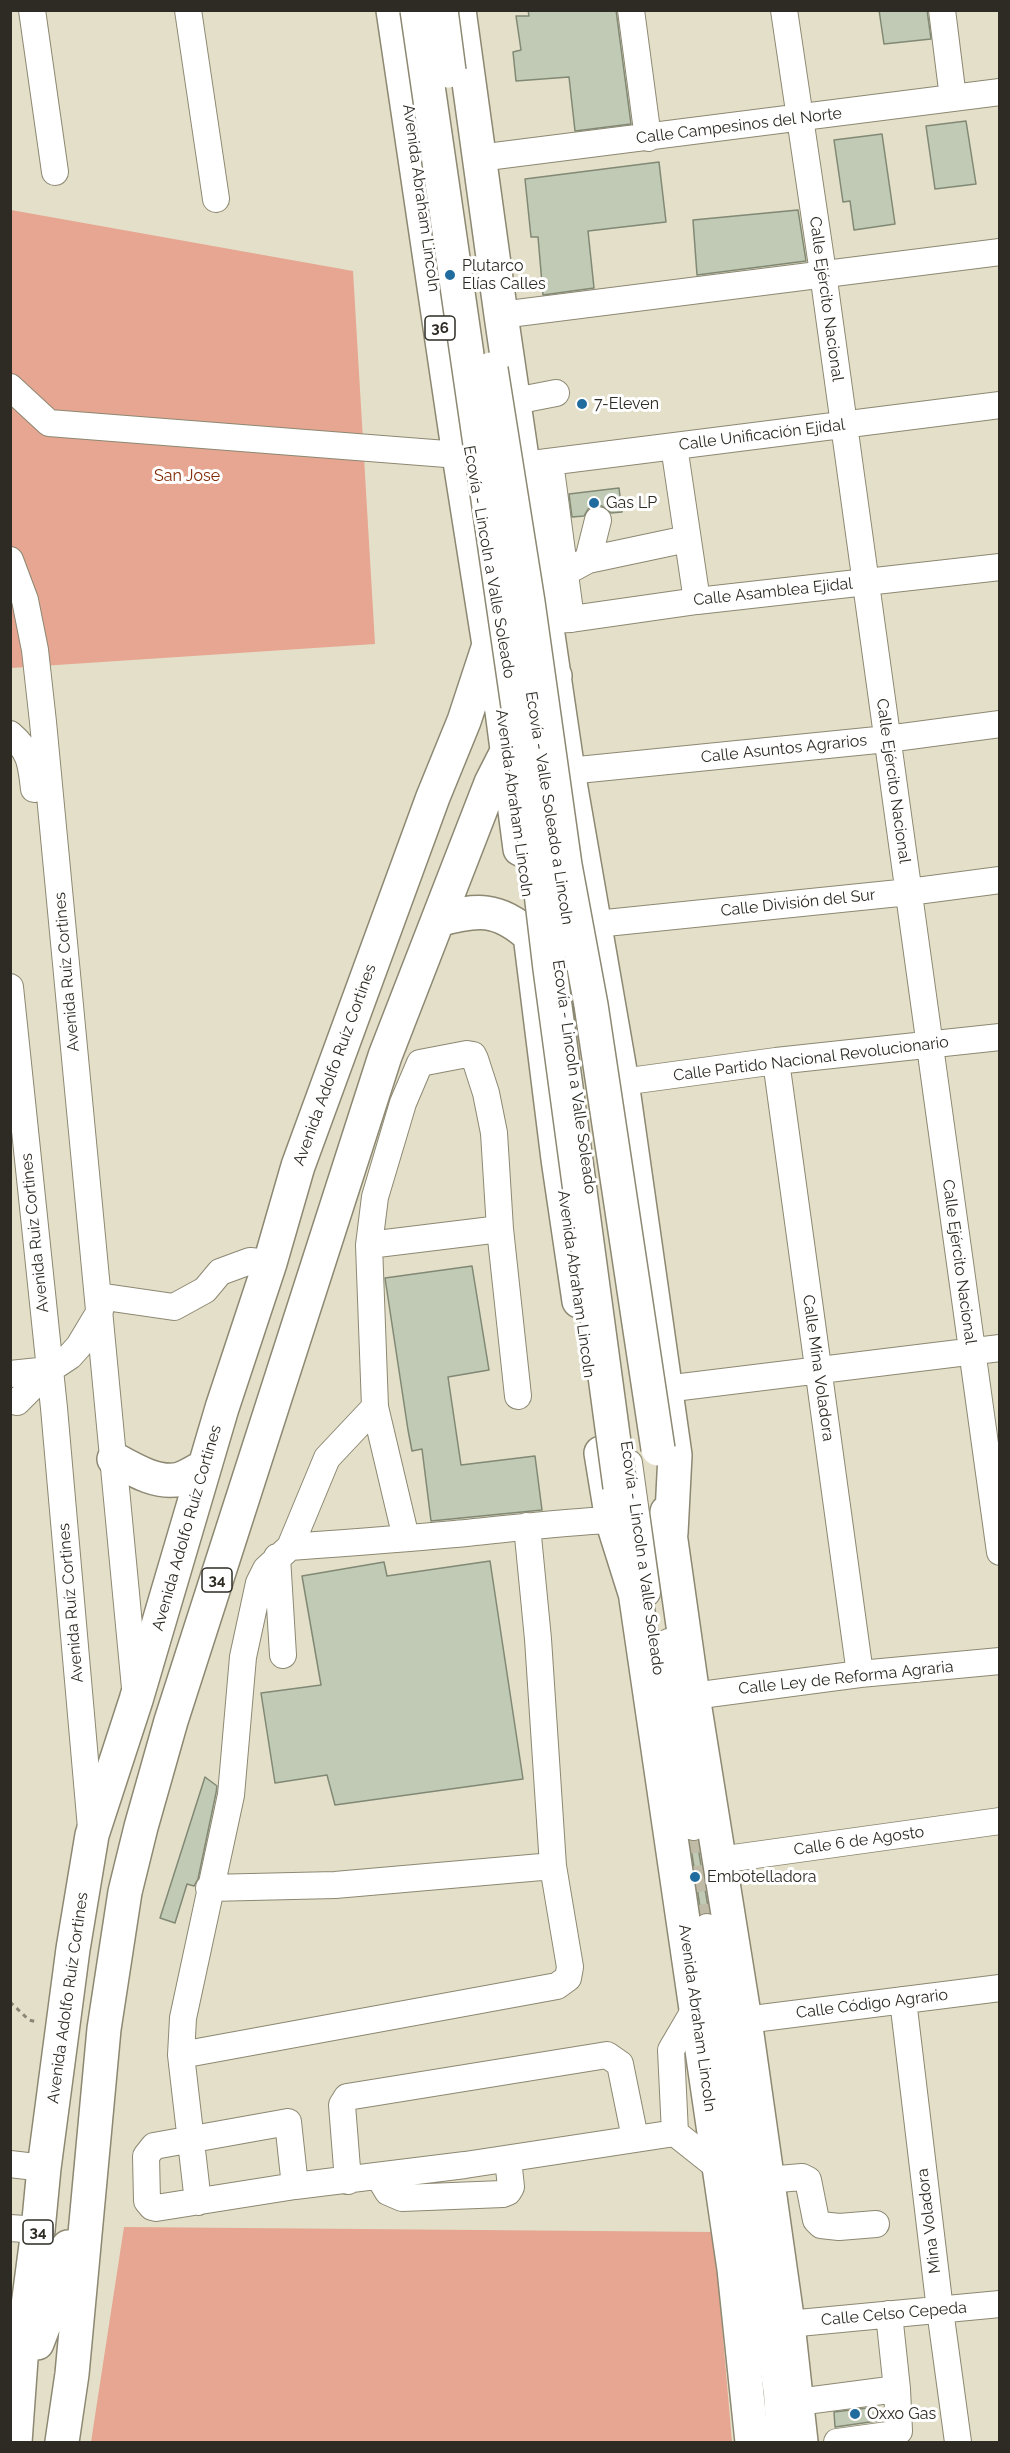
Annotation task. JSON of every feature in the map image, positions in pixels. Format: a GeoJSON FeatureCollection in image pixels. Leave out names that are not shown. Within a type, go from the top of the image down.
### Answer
{"type":"FeatureCollection","features":[{"type":"Feature","properties":{"kind":"main road","name":"Avenida Abraham Lincoln"},"geometry":{"type":"LineString","coordinates":[[393,10],[489,645],[530,707],[539,785],[586,876],[596,924],[622,1082],[675,1455],[671,1533]]}},
{"type":"Feature","properties":{"kind":"main road","name":"Avenida Abraham Lincoln"},"geometry":{"type":"LineString","coordinates":[[417,10],[523,741],[552,981],[620,1487],[734,2269],[752,2442]]}},
{"type":"Feature","properties":{"kind":"main road","name":"36"},"geometry":{"type":"LineString","coordinates":[[441,10],[490,361],[528,602],[564,854],[591,1005],[671,1533],[693,1695],[745,2020],[788,2324],[801,2442]]}},
{"type":"Feature","properties":{"kind":"main road","name":"Avenida Abraham Lincoln"},"geometry":{"type":"LineString","coordinates":[[459,10],[514,401],[537,464],[559,619],[530,707],[539,785],[542,872],[530,936],[558,1159],[612,1520],[636,1593]]}},
{"type":"Feature","properties":{"kind":"main road","name":"Avenida Adolfo Ruíz Cortines"},"geometry":{"type":"LineString","coordinates":[[15,2442],[18,2405],[16,2359],[24,2229],[44,2168],[92,1835],[136,1700],[302,1155],[433,797],[464,721],[489,645]]}},
{"type":"Feature","properties":{"kind":"main road"},"geometry":{"type":"LineString","coordinates":[[433,797],[474,742],[530,707]]}},
{"type":"Feature","properties":{"kind":"main road","name":"34"},"geometry":{"type":"LineString","coordinates":[[62,2442],[72,2374],[104,2029],[125,1892],[157,1771],[171,1721],[385,1056],[466,847],[530,707]]}},
{"type":"Feature","properties":{"kind":"main road"},"geometry":{"type":"LineString","coordinates":[[466,847],[539,785]]}},
{"type":"Feature","properties":{"kind":"main road"},"geometry":{"type":"LineString","coordinates":[[542,872],[569,862],[586,876]]}},
{"type":"Feature","properties":{"kind":"main road"},"geometry":{"type":"LineString","coordinates":[[438,920],[472,912],[489,912],[504,917],[530,936]]}},
{"type":"Feature","properties":{"kind":"main road"},"geometry":{"type":"LineString","coordinates":[[259,1452],[259,1406],[262,1383],[290,1284],[287,1276],[270,1263]]}},
{"type":"Feature","properties":{"kind":"main road"},"geometry":{"type":"LineString","coordinates":[[114,1459],[138,1473],[163,1479],[179,1479],[206,1466]]}},
{"type":"Feature","properties":{"kind":"main road"},"geometry":{"type":"LineString","coordinates":[[136,1700],[157,1771]]}},
{"type":"Feature","properties":{"kind":"main road"},"geometry":{"type":"LineString","coordinates":[[16,2359],[28,2357],[34,2350],[61,2281],[90,2106],[101,2077]]}},
{"type":"Feature","properties":{"kind":"main road"},"geometry":{"type":"LineString","coordinates":[[18,2405],[36,2406],[46,2413],[45,2442]]}},
{"type":"Feature","properties":{"kind":"street"},"geometry":{"type":"LineString","coordinates":[[32,10],[55,172]]}},
{"type":"Feature","properties":{"kind":"street"},"geometry":{"type":"LineString","coordinates":[[188,10],[216,200]]}},
{"type":"Feature","properties":{"kind":"street"},"geometry":{"type":"LineString","coordinates":[[408,10],[442,223],[425,10]]}},
{"type":"Feature","properties":{"kind":"street"},"geometry":{"type":"LineString","coordinates":[[631,10],[648,138]]}},
{"type":"Feature","properties":{"kind":"street","name":"Calle Ejército Nacional"},"geometry":{"type":"LineString","coordinates":[[784,10],[798,118],[823,273],[999,1552]]}},
{"type":"Feature","properties":{"kind":"street"},"geometry":{"type":"LineString","coordinates":[[942,10],[953,98]]}},
{"type":"Feature","properties":{"kind":"street","name":"Calle Campesinos del Norte"},"geometry":{"type":"LineString","coordinates":[[479,158],[999,92]]}},
{"type":"Feature","properties":{"kind":"street"},"geometry":{"type":"LineString","coordinates":[[501,315],[999,252]]}},
{"type":"Feature","properties":{"kind":"street","name":"Ecovía - Valle Soleado a Lincoln"},"geometry":{"type":"LineString","coordinates":[[456,327],[530,707]]}},
{"type":"Feature","properties":{"kind":"street"},"geometry":{"type":"LineString","coordinates":[[10,387],[49,423],[459,456]]}},
{"type":"Feature","properties":{"kind":"street"},"geometry":{"type":"LineString","coordinates":[[514,401],[556,393]]}},
{"type":"Feature","properties":{"kind":"street","name":"Calle Unificación Ejidal"},"geometry":{"type":"LineString","coordinates":[[537,464],[999,405]]}},
{"type":"Feature","properties":{"kind":"street"},"geometry":{"type":"LineString","coordinates":[[674,446],[697,601]]}},
{"type":"Feature","properties":{"kind":"street"},"geometry":{"type":"LineString","coordinates":[[537,464],[564,573],[559,619]]}},
{"type":"Feature","properties":{"kind":"street"},"geometry":{"type":"LineString","coordinates":[[588,560],[598,520]]}},
{"type":"Feature","properties":{"kind":"street"},"geometry":{"type":"LineString","coordinates":[[564,573],[588,560],[687,539]]}},
{"type":"Feature","properties":{"kind":"street","name":"Avenida Ruíz Cortines"},"geometry":{"type":"LineString","coordinates":[[10,560],[25,600],[35,650],[136,1700]]}},
{"type":"Feature","properties":{"kind":"street","name":"Calle Asamblea Ejidal"},"geometry":{"type":"LineString","coordinates":[[559,619],[999,567]]}},
{"type":"Feature","properties":{"kind":"street","name":"Calle Asuntos Agrarios"},"geometry":{"type":"LineString","coordinates":[[539,785],[999,724]]}},
{"type":"Feature","properties":{"kind":"street"},"geometry":{"type":"LineString","coordinates":[[10,734],[23,745],[30,760],[52,952],[69,992]]}},
{"type":"Feature","properties":{"kind":"street","name":"Ecovía - Valle Soleado a Lincoln"},"geometry":{"type":"LineString","coordinates":[[542,872],[647,1468],[687,1827]]}},
{"type":"Feature","properties":{"kind":"street","name":"Calle División del Sur"},"geometry":{"type":"LineString","coordinates":[[596,924],[909,892],[999,880]]}},
{"type":"Feature","properties":{"kind":"street","name":"Avenida Ruiz Cortines"},"geometry":{"type":"LineString","coordinates":[[10,987],[49,1371]]}},
{"type":"Feature","properties":{"kind":"street","name":"Calle Partido Nacional Revolucionario"},"geometry":{"type":"LineString","coordinates":[[622,1082],[776,1061],[999,1037]]}},
{"type":"Feature","properties":{"kind":"street"},"geometry":{"type":"LineString","coordinates":[[406,1538],[375,1407],[369,1245],[375,1197],[403,1103],[422,1061],[473,1055],[486,1093],[494,1133],[500,1230],[518,1396]]}},
{"type":"Feature","properties":{"kind":"street","name":"Calle Mina Voladora"},"geometry":{"type":"LineString","coordinates":[[776,1061],[860,1674]]}},
{"type":"Feature","properties":{"kind":"street"},"geometry":{"type":"LineString","coordinates":[[369,1245],[500,1230]]}},
{"type":"Feature","properties":{"kind":"street"},"geometry":{"type":"LineString","coordinates":[[14,1402],[79,1346],[99,1303],[174,1307],[205,1290],[220,1272],[250,1261],[270,1263]]}},
{"type":"Feature","properties":{"kind":"street"},"geometry":{"type":"LineString","coordinates":[[665,1389],[999,1348]]}},
{"type":"Feature","properties":{"kind":"street"},"geometry":{"type":"LineString","coordinates":[[10,1374],[49,1371]]}},
{"type":"Feature","properties":{"kind":"street","name":"Avenida Ruíz Cortines"},"geometry":{"type":"LineString","coordinates":[[49,1371],[92,1835]]}},
{"type":"Feature","properties":{"kind":"street"},"geometry":{"type":"LineString","coordinates":[[14,1402],[35,1402],[54,1408]]}},
{"type":"Feature","properties":{"kind":"street"},"geometry":{"type":"LineString","coordinates":[[198,2202],[181,2055],[183,2018],[209,1888],[231,1795],[243,1657],[259,1583],[266,1569],[283,1552],[327,1458],[375,1407]]}},
{"type":"Feature","properties":{"kind":"street"},"geometry":{"type":"LineString","coordinates":[[283,1552],[406,1538],[612,1520]]}},
{"type":"Feature","properties":{"kind":"street"},"geometry":{"type":"LineString","coordinates":[[181,2055],[557,1986],[568,1978],[570,1967],[553,1866],[538,1639],[527,1527]]}},
{"type":"Feature","properties":{"kind":"street"},"geometry":{"type":"LineString","coordinates":[[283,1552],[283,1655]]}},
{"type":"Feature","properties":{"kind":"street","name":"Calle Ley de Reforma Agraria"},"geometry":{"type":"LineString","coordinates":[[693,1695],[860,1674],[999,1661]]}},
{"type":"Feature","properties":{"kind":"street","name":"Calle 6 de Agosto"},"geometry":{"type":"LineString","coordinates":[[719,1860],[999,1821]]}},
{"type":"Feature","properties":{"kind":"street"},"geometry":{"type":"LineString","coordinates":[[209,1888],[335,1885],[553,1866]]}},
{"type":"Feature","properties":{"kind":"street"},"geometry":{"type":"LineString","coordinates":[[769,2442],[766,2398],[701,1927],[777,2393],[780,2442]]}},
{"type":"Feature","properties":{"kind":"street","name":"Calle Código Agrario"},"geometry":{"type":"LineString","coordinates":[[745,2020],[999,1988]]}},
{"type":"Feature","properties":{"kind":"street","name":"Mina Voladora"},"geometry":{"type":"LineString","coordinates":[[903,2000],[958,2442]]}},
{"type":"Feature","properties":{"kind":"street"},"geometry":{"type":"LineString","coordinates":[[675,2133],[671,2050],[695,2009]]}},
{"type":"Feature","properties":{"kind":"street"},"geometry":{"type":"LineString","coordinates":[[348,2181],[342,2105],[347,2097],[597,2056],[607,2055],[620,2064],[635,2138]]}},
{"type":"Feature","properties":{"kind":"street"},"geometry":{"type":"LineString","coordinates":[[295,2186],[288,2122],[154,2146],[147,2152],[147,2200],[152,2207],[156,2208],[295,2186],[379,2177],[675,2133],[719,2168]]}},
{"type":"Feature","properties":{"kind":"street"},"geometry":{"type":"LineString","coordinates":[[379,2177],[388,2192],[402,2198],[503,2194],[511,2187],[508,2158]]}},
{"type":"Feature","properties":{"kind":"street"},"geometry":{"type":"LineString","coordinates":[[10,2164],[44,2168]]}},
{"type":"Feature","properties":{"kind":"street"},"geometry":{"type":"LineString","coordinates":[[767,2180],[802,2177],[808,2180],[816,2220],[821,2225],[839,2227],[876,2224]]}},
{"type":"Feature","properties":{"kind":"street","name":"Calle Celso Cepeda"},"geometry":{"type":"LineString","coordinates":[[788,2324],[999,2304]]}},
{"type":"Feature","properties":{"kind":"street"},"geometry":{"type":"LineString","coordinates":[[837,2442],[895,2434],[899,2431],[889,2314]]}},
{"type":"Feature","properties":{"kind":"street"},"geometry":{"type":"LineString","coordinates":[[798,2402],[897,2389]]}},
{"type":"Feature","properties":{"kind":"path"},"geometry":{"type":"LineString","coordinates":[[10,2002],[29,2020],[63,2030]]}},
{"type":"Feature","properties":{"kind":"green space","name":"San Jose"},"geometry":{"type":"Polygon","coordinates":[[[11,210],[353,271],[375,644],[11,668],[11,210]]]}},
{"type":"Feature","properties":{"kind":"green space"},"geometry":{"type":"Polygon","coordinates":[[[124,2227],[714,2232],[732,2442],[91,2442],[124,2227]]]}},
{"type":"Feature","properties":{"kind":"building"},"geometry":{"type":"Polygon","coordinates":[[[528,10],[616,10],[631,124],[575,131],[569,77],[516,81],[513,52],[521,50],[516,16],[529,16],[528,10]]]}},
{"type":"Feature","properties":{"kind":"building"},"geometry":{"type":"Polygon","coordinates":[[[879,10],[927,10],[931,39],[884,44],[879,10]]]}},
{"type":"Feature","properties":{"kind":"building"},"geometry":{"type":"Polygon","coordinates":[[[966,121],[976,184],[935,189],[926,126],[966,121]]]}},
{"type":"Feature","properties":{"kind":"building"},"geometry":{"type":"Polygon","coordinates":[[[882,134],[895,224],[854,230],[850,201],[843,202],[834,140],[882,134]]]}},
{"type":"Feature","properties":{"kind":"building"},"geometry":{"type":"Polygon","coordinates":[[[659,162],[666,222],[588,231],[594,288],[543,295],[538,237],[531,237],[525,179],[659,162]]]}},
{"type":"Feature","properties":{"kind":"building"},"geometry":{"type":"Polygon","coordinates":[[[798,210],[806,261],[697,275],[693,220],[798,210]]]}},
{"type":"Feature","properties":{"kind":"building","name":"Gas LP"},"geometry":{"type":"Polygon","coordinates":[[[619,488],[622,512],[611,513],[602,506],[594,505],[584,516],[572,517],[569,494],[619,488]]]}},
{"type":"Feature","properties":{"kind":"building"},"geometry":{"type":"Polygon","coordinates":[[[472,1266],[489,1370],[448,1377],[461,1465],[535,1456],[542,1510],[431,1521],[422,1449],[412,1451],[408,1430],[385,1278],[472,1266]]]}},
{"type":"Feature","properties":{"kind":"building"},"geometry":{"type":"Polygon","coordinates":[[[490,1561],[523,1779],[335,1805],[327,1775],[275,1783],[261,1693],[321,1685],[302,1576],[384,1562],[387,1576],[490,1561]]]}},
{"type":"Feature","properties":{"kind":"building"},"geometry":{"type":"Polygon","coordinates":[[[205,1777],[217,1786],[216,1793],[198,1879],[194,1886],[187,1884],[175,1923],[160,1918],[205,1777]]]}},
{"type":"Feature","properties":{"kind":"building"},"geometry":{"type":"Polygon","coordinates":[[[690,1841],[697,1841],[709,1913],[701,1914],[690,1841]]]}},
{"type":"Feature","properties":{"kind":"building","name":"Oxxo Gas"},"geometry":{"type":"Polygon","coordinates":[[[876,2407],[877,2421],[835,2427],[834,2412],[876,2407]]]}},
{"type":"Feature","properties":{"kind":"tunnel"},"geometry":{"type":"LineString","coordinates":[[693,1827],[707,1927]]}},
{"type":"Feature","properties":{"kind":"place","name":"Plutarco Elías Calles"},"geometry":{"type":"Point","coordinates":[450,275]}},
{"type":"Feature","properties":{"kind":"place","name":"7-Eleven"},"geometry":{"type":"Point","coordinates":[582,404]}},
{"type":"Feature","properties":{"kind":"place","name":"Gas LP"},"geometry":{"type":"Point","coordinates":[594,503]}},
{"type":"Feature","properties":{"kind":"place","name":"Embotelladora"},"geometry":{"type":"Point","coordinates":[695,1877]}},
{"type":"Feature","properties":{"kind":"place","name":"Oxxo Gas"},"geometry":{"type":"Point","coordinates":[855,2414]}}]}
